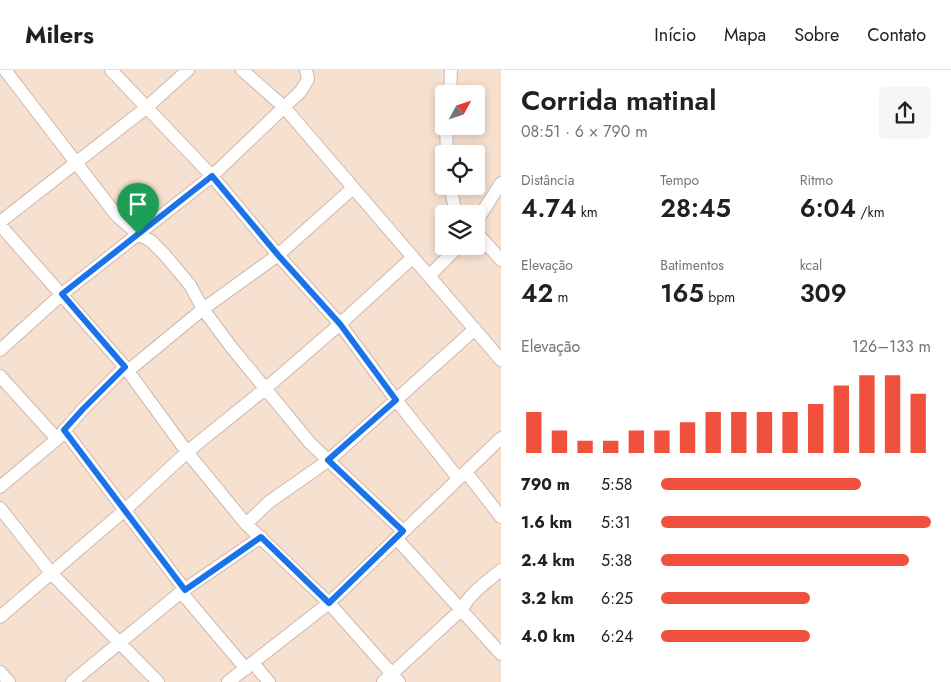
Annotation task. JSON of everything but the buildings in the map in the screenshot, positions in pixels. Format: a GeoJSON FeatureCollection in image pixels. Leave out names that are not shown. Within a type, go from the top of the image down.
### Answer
{"type":"FeatureCollection","features":[{"type":"Feature","properties":{"kind":"street"},"geometry":{"type":"LineString","coordinates":[[5,70],[117,216],[138,234],[151,240],[164,254],[190,285],[203,309],[310,443],[400,535],[501,654]]}},
{"type":"Feature","properties":{"kind":"street"},"geometry":{"type":"LineString","coordinates":[[111,70],[212,176],[278,255],[340,324],[396,400],[501,517]]}},
{"type":"Feature","properties":{"kind":"street"},"geometry":{"type":"LineString","coordinates":[[188,70],[146,108],[0,224],[127,369],[188,452],[246,524],[329,603],[392,680],[462,609],[467,599],[501,570]]}},
{"type":"Feature","properties":{"kind":"street"},"geometry":{"type":"LineString","coordinates":[[242,70],[284,108],[501,360]]}},
{"type":"Feature","properties":{"kind":"street"},"geometry":{"type":"LineString","coordinates":[[0,350],[62,294],[212,176],[301,91],[308,79],[306,70]]}},
{"type":"Feature","properties":{"kind":"street"},"geometry":{"type":"LineString","coordinates":[[450,85],[451,70]]}},
{"type":"Feature","properties":{"kind":"street"},"geometry":{"type":"LineString","coordinates":[[485,208],[501,183]]}},
{"type":"Feature","properties":{"kind":"street"},"geometry":{"type":"LineString","coordinates":[[0,487],[60,434],[83,409],[127,369],[203,309],[278,255],[353,188]]}},
{"type":"Feature","properties":{"kind":"street"},"geometry":{"type":"LineString","coordinates":[[485,242],[501,260]]}},
{"type":"Feature","properties":{"kind":"street"},"geometry":{"type":"LineString","coordinates":[[429,276],[450,255]]}},
{"type":"Feature","properties":{"kind":"street"},"geometry":{"type":"LineString","coordinates":[[0,617],[125,510],[188,452],[340,324],[412,258]]}},
{"type":"Feature","properties":{"kind":"street"},"geometry":{"type":"LineString","coordinates":[[246,524],[269,502],[328,460],[475,329]]}},
{"type":"Feature","properties":{"kind":"street"},"geometry":{"type":"LineString","coordinates":[[0,376],[60,434],[125,510],[183,591],[249,666],[269,682]]}},
{"type":"Feature","properties":{"kind":"street"},"geometry":{"type":"LineString","coordinates":[[228,682],[329,603],[501,438]]}},
{"type":"Feature","properties":{"kind":"street"},"geometry":{"type":"LineString","coordinates":[[0,508],[52,574],[158,682]]}},
{"type":"Feature","properties":{"kind":"street"},"geometry":{"type":"LineString","coordinates":[[72,682],[183,591],[261,537]]}},
{"type":"Feature","properties":{"kind":"shaded area"},"geometry":{"type":"Polygon","coordinates":[[[0,70],[501,70],[501,682],[0,682],[0,70]]]}},
{"type":"Feature","properties":{"kind":"route"},"geometry":{"type":"LineString","coordinates":[[212,176],[278,255],[340,324],[396,400],[328,460],[403,531],[397,539],[329,603],[261,537],[185,590],[64,430],[125,367],[62,294],[138,234],[212,176]]}}]}
